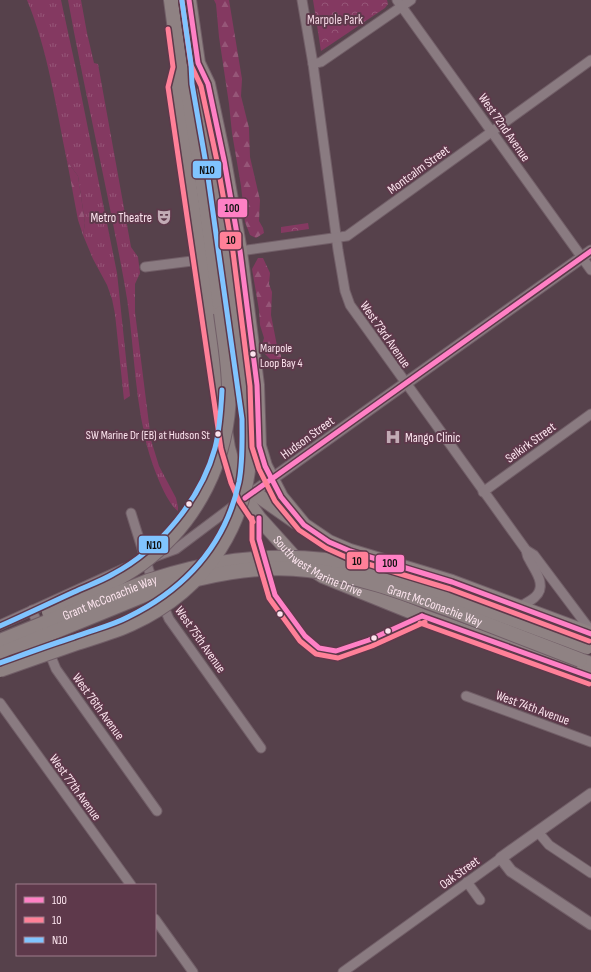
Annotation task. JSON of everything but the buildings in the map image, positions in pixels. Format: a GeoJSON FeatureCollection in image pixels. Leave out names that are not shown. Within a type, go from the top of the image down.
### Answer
{"type":"FeatureCollection","features":[{"type":"Feature","properties":{"kind":"main road","name":"Southwest Marine Drive"},"geometry":{"type":"LineString","coordinates":[[172,0],[180,67],[175,86],[228,448],[237,480],[249,495],[259,518],[295,558],[323,576],[422,616],[591,677]]}},
{"type":"Feature","properties":{"kind":"main road","name":"Southwest Marine Drive"},"geometry":{"type":"LineString","coordinates":[[189,0],[198,63],[208,84],[224,160],[240,251],[257,385],[259,446],[265,466],[281,497],[304,525],[329,542],[350,551],[452,582],[590,635]]}},
{"type":"Feature","properties":{"kind":"main road"},"geometry":{"type":"LineString","coordinates":[[0,634],[117,580],[140,565],[172,538],[191,513],[206,490],[222,450],[226,430],[229,389],[227,312],[214,169],[199,83],[198,63]]}},
{"type":"Feature","properties":{"kind":"main road"},"geometry":{"type":"LineString","coordinates":[[0,670],[111,632],[160,608],[182,592],[204,570],[217,554],[239,511],[244,494],[250,455],[249,418],[227,312],[187,86],[180,67]]}},
{"type":"Feature","properties":{"kind":"main road"},"geometry":{"type":"LineString","coordinates":[[249,495],[294,521],[304,525]]}},
{"type":"Feature","properties":{"kind":"main road","name":"Grant McConachie Way"},"geometry":{"type":"LineString","coordinates":[[0,641],[148,581],[172,573],[194,567],[238,560],[281,558],[326,561],[374,571],[485,609],[590,635]]}},
{"type":"Feature","properties":{"kind":"main road","name":"Grant McConachie Way"},"geometry":{"type":"LineString","coordinates":[[0,654],[154,591],[176,584],[240,570],[285,569],[330,573],[375,584],[586,662]]}},
{"type":"Feature","properties":{"kind":"street","name":"West 73rd Avenue"},"geometry":{"type":"LineString","coordinates":[[302,0],[313,64],[345,291],[350,305],[526,550],[529,559],[538,574],[540,590],[534,598],[519,607]]}},
{"type":"Feature","properties":{"kind":"street"},"geometry":{"type":"LineString","coordinates":[[313,64],[321,62],[399,3],[411,0]]}},
{"type":"Feature","properties":{"kind":"street","name":"West 72nd Avenue"},"geometry":{"type":"LineString","coordinates":[[399,3],[492,132],[586,254],[591,270]]}},
{"type":"Feature","properties":{"kind":"street","name":"Montcalm Street"},"geometry":{"type":"LineString","coordinates":[[240,251],[347,236],[591,60]]}},
{"type":"Feature","properties":{"kind":"street","name":"Hudson Street"},"geometry":{"type":"LineString","coordinates":[[0,625],[108,575],[176,549],[586,254]]}},
{"type":"Feature","properties":{"kind":"street"},"geometry":{"type":"LineString","coordinates":[[146,267],[200,260]]}},
{"type":"Feature","properties":{"kind":"street"},"geometry":{"type":"LineString","coordinates":[[219,391],[257,385]]}},
{"type":"Feature","properties":{"kind":"street","name":"Selkirk Street"},"geometry":{"type":"LineString","coordinates":[[483,492],[591,414]]}},
{"type":"Feature","properties":{"kind":"street","name":"West 75th Avenue"},"geometry":{"type":"LineString","coordinates":[[131,513],[152,577],[169,619],[261,748]]}},
{"type":"Feature","properties":{"kind":"street","name":"West 73rd Avenue"},"geometry":{"type":"LineString","coordinates":[[526,550],[534,555],[590,635]]}},
{"type":"Feature","properties":{"kind":"street","name":"West 76th Avenue"},"geometry":{"type":"LineString","coordinates":[[32,610],[56,669],[157,811]]}},
{"type":"Feature","properties":{"kind":"street","name":"West 74th Avenue"},"geometry":{"type":"LineString","coordinates":[[466,696],[591,742]]}},
{"type":"Feature","properties":{"kind":"street","name":"West 77th Avenue"},"geometry":{"type":"LineString","coordinates":[[0,703],[129,884]]}},
{"type":"Feature","properties":{"kind":"street","name":"Oak Street"},"geometry":{"type":"LineString","coordinates":[[342,972],[591,794]]}},
{"type":"Feature","properties":{"kind":"street"},"geometry":{"type":"LineString","coordinates":[[538,832],[549,845],[591,873]]}},
{"type":"Feature","properties":{"kind":"street"},"geometry":{"type":"LineString","coordinates":[[501,858],[511,871],[591,924]]}},
{"type":"Feature","properties":{"kind":"street"},"geometry":{"type":"LineString","coordinates":[[467,882],[480,900]]}},
{"type":"Feature","properties":{"kind":"street"},"geometry":{"type":"LineString","coordinates":[[156,920],[193,972]]}},
{"type":"Feature","properties":{"kind":"green space"},"geometry":{"type":"Polygon","coordinates":[[[27,0],[61,0],[117,273],[130,396],[124,400],[115,314],[112,299],[107,285],[93,259],[83,235],[85,223],[78,176],[67,161],[46,59],[41,39],[27,0]]]}},
{"type":"Feature","properties":{"kind":"green space"},"geometry":{"type":"Polygon","coordinates":[[[68,0],[81,0],[94,63],[98,64],[131,247],[138,257],[140,273],[135,284],[135,312],[151,440],[159,466],[176,498],[178,511],[167,498],[157,477],[145,437],[138,398],[130,320],[124,281],[68,0]]]}},
{"type":"Feature","properties":{"kind":"green space"},"geometry":{"type":"Polygon","coordinates":[[[214,0],[229,0],[242,79],[241,96],[249,128],[250,157],[260,200],[259,221],[264,233],[256,238],[250,235],[245,222],[219,37],[216,4],[214,0]]]}},
{"type":"Feature","properties":{"kind":"green space","name":"Marpole Park"},"geometry":{"type":"Polygon","coordinates":[[[313,0],[387,0],[388,4],[385,8],[321,51],[313,0]]]}},
{"type":"Feature","properties":{"kind":"green space"},"geometry":{"type":"Polygon","coordinates":[[[67,161],[78,176],[85,223],[83,235],[78,220],[67,161]]]}},
{"type":"Feature","properties":{"kind":"green space"},"geometry":{"type":"Polygon","coordinates":[[[308,223],[309,229],[281,233],[281,227],[308,223]]]}},
{"type":"Feature","properties":{"kind":"green space"},"geometry":{"type":"Polygon","coordinates":[[[258,258],[263,258],[270,273],[269,284],[272,292],[271,315],[278,351],[281,355],[281,358],[278,360],[270,359],[264,353],[262,345],[264,338],[260,325],[252,269],[258,258]]]}},
{"type":"Feature","properties":{"kind":"transit line","name":"100"},"geometry":{"type":"LineString","coordinates":[[189,0],[198,63],[208,84],[224,160],[240,251],[257,385],[259,446],[265,466],[281,497],[304,525],[329,542],[350,551],[452,582],[591,634]]}},
{"type":"Feature","properties":{"kind":"transit line","name":"10"},"geometry":{"type":"LineString","coordinates":[[182,1],[191,65],[201,86],[217,161],[233,252],[250,386],[252,447],[259,469],[275,501],[299,530],[326,548],[348,558],[450,589],[589,641]]}},
{"type":"Feature","properties":{"kind":"transit line","name":"N10"},"geometry":{"type":"LineString","coordinates":[[0,663],[115,623],[149,606],[184,579],[200,563],[224,526],[233,505],[239,482],[242,458],[242,419],[207,170],[192,84],[191,64],[182,1]]}},
{"type":"Feature","properties":{"kind":"transit line","name":"10"},"geometry":{"type":"LineString","coordinates":[[168,29],[173,67],[168,87],[221,449],[231,483],[239,501],[253,522]]}},
{"type":"Feature","properties":{"kind":"transit line","name":"100"},"geometry":{"type":"LineString","coordinates":[[245,498],[591,251]]}},
{"type":"Feature","properties":{"kind":"transit line","name":"N10"},"geometry":{"type":"LineString","coordinates":[[0,626],[108,577],[130,564],[162,537],[189,504],[209,467],[218,434],[222,390]]}},
{"type":"Feature","properties":{"kind":"transit line","name":"10"},"geometry":{"type":"LineString","coordinates":[[252,518],[252,540],[269,598],[300,641],[316,654],[338,658],[372,646],[425,622]]}},
{"type":"Feature","properties":{"kind":"transit line","name":"100"},"geometry":{"type":"LineString","coordinates":[[259,518],[259,539],[275,595],[305,636],[319,648],[336,651],[369,640],[422,616]]}},
{"type":"Feature","properties":{"kind":"transit line","name":"100"},"geometry":{"type":"LineString","coordinates":[[422,616],[591,677]]}},
{"type":"Feature","properties":{"kind":"transit line","name":"10"},"geometry":{"type":"LineString","coordinates":[[420,623],[589,684]]}},
{"type":"Feature","properties":{"kind":"place","name":"Metro Theatre"},"geometry":{"type":"Point","coordinates":[164,217]}},
{"type":"Feature","properties":{"kind":"place","name":"Marpole Loop Bay 4"},"geometry":{"type":"Point","coordinates":[253,354]}},
{"type":"Feature","properties":{"kind":"place","name":"SW Marine Dr (EB) at Hudson St"},"geometry":{"type":"Point","coordinates":[218,434]}},
{"type":"Feature","properties":{"kind":"place","name":"Mango Clinic"},"geometry":{"type":"Point","coordinates":[393,437]}}]}
